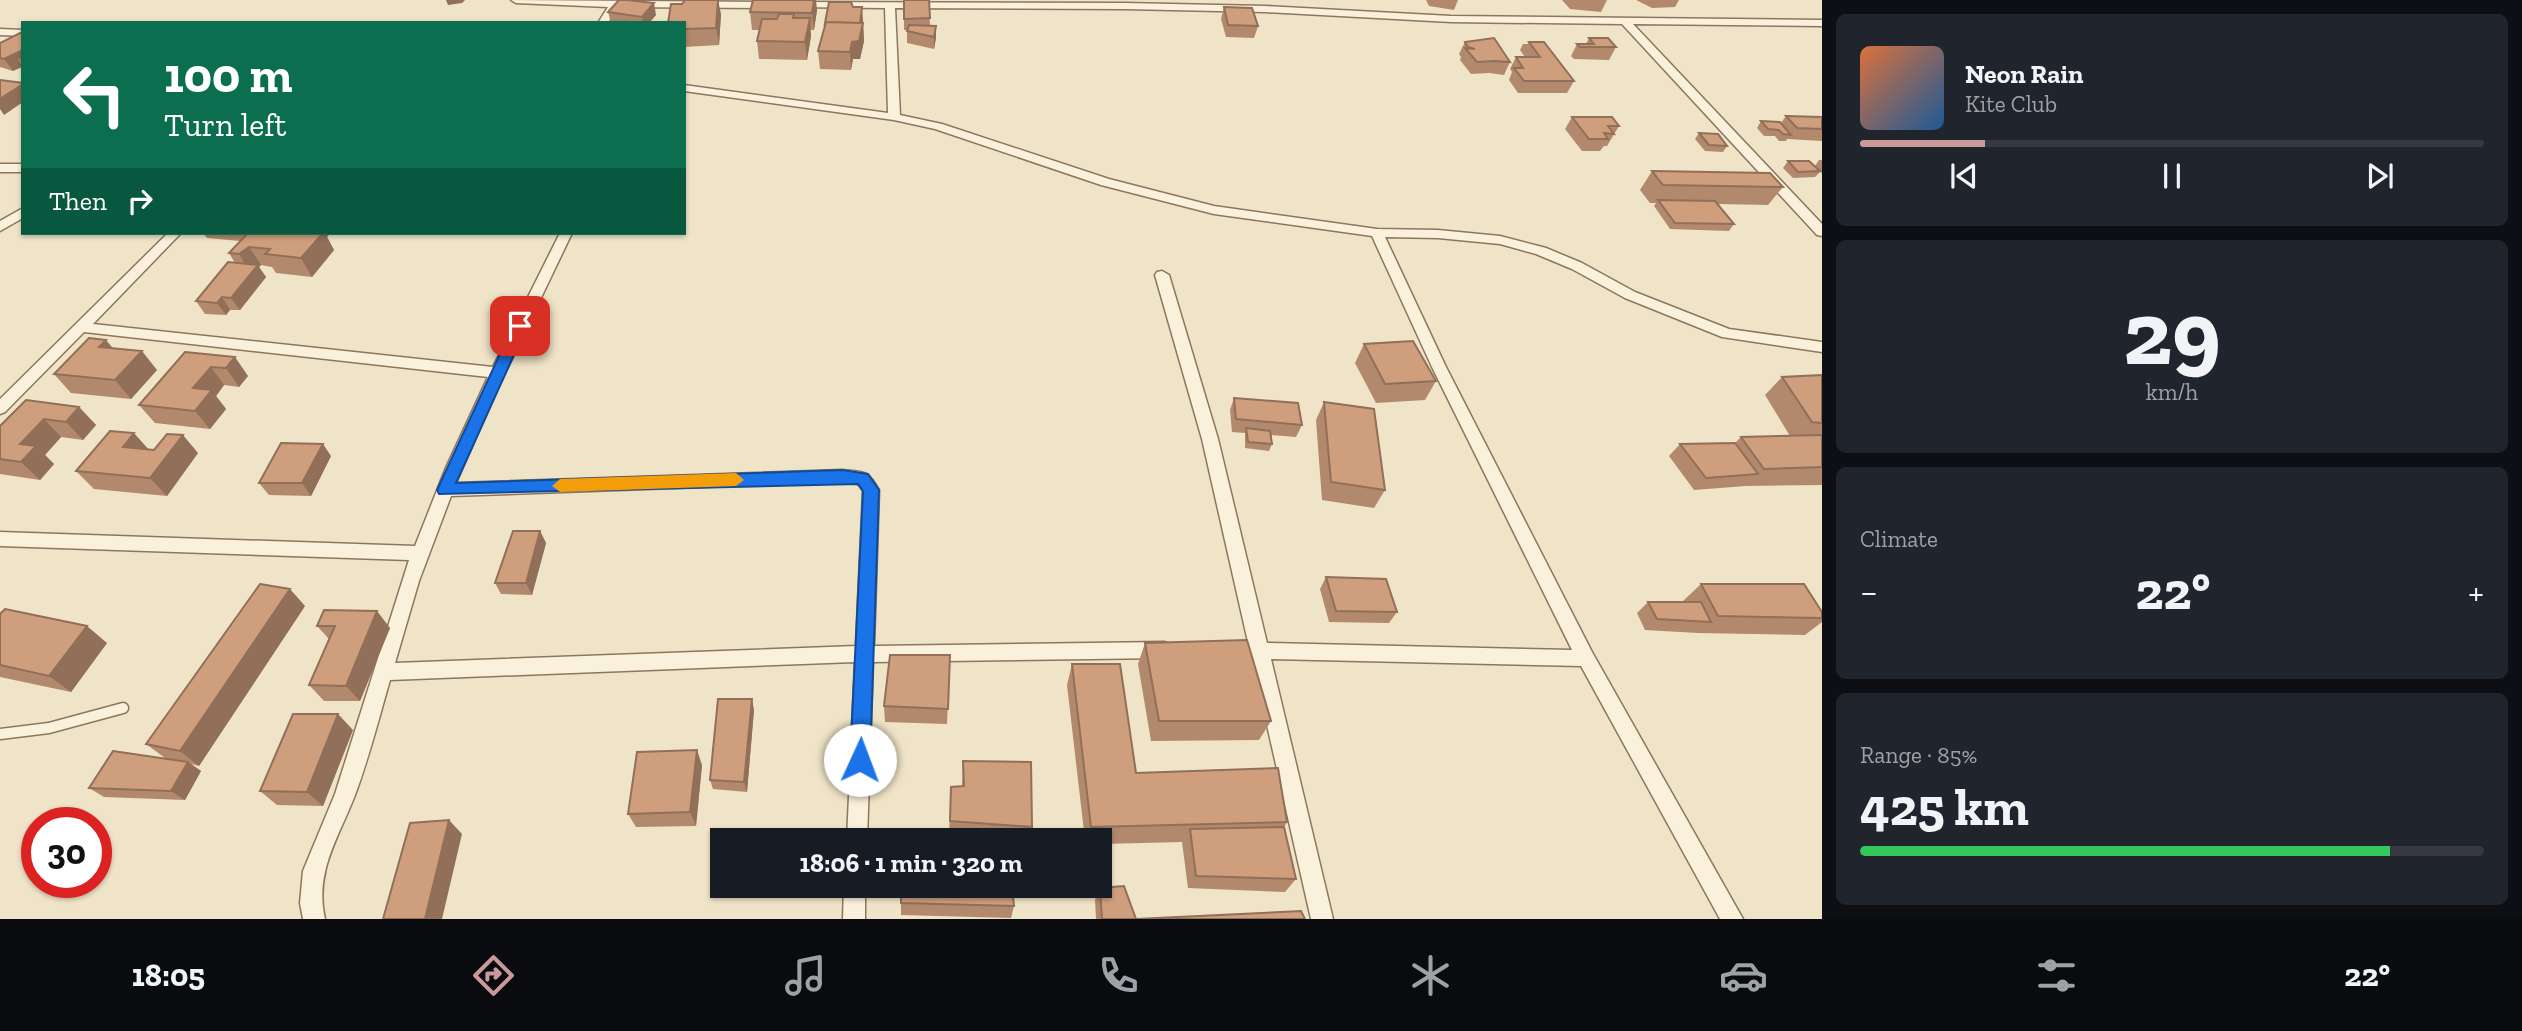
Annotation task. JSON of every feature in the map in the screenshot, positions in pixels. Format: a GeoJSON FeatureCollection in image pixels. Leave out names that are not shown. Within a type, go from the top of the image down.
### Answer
{"type":"FeatureCollection","features":[{"type":"Feature","properties":{"kind":"street"},"geometry":{"type":"LineString","coordinates":[[516,0],[614,4],[875,2],[890,5],[1252,8],[1451,19],[1822,23]]}},
{"type":"Feature","properties":{"kind":"street"},"geometry":{"type":"LineString","coordinates":[[604,21],[614,4]]}},
{"type":"Feature","properties":{"kind":"street"},"geometry":{"type":"LineString","coordinates":[[890,5],[894,117]]}},
{"type":"Feature","properties":{"kind":"street"},"geometry":{"type":"LineString","coordinates":[[1626,22],[1822,232]]}},
{"type":"Feature","properties":{"kind":"street"},"geometry":{"type":"LineString","coordinates":[[0,32],[21,33]]}},
{"type":"Feature","properties":{"kind":"street"},"geometry":{"type":"LineString","coordinates":[[686,88],[894,117],[938,126],[1166,200],[1258,218],[1377,233],[1438,234],[1500,240],[1541,251],[1577,265],[1630,295],[1727,334],[1822,347]]}},
{"type":"Feature","properties":{"kind":"street"},"geometry":{"type":"LineString","coordinates":[[0,168],[21,168]]}},
{"type":"Feature","properties":{"kind":"street"},"geometry":{"type":"LineString","coordinates":[[0,227],[21,213]]}},
{"type":"Feature","properties":{"kind":"street"},"geometry":{"type":"LineString","coordinates":[[1377,233],[1439,367],[1586,658],[1732,919]]}},
{"type":"Feature","properties":{"kind":"street"},"geometry":{"type":"LineString","coordinates":[[0,408],[173,235]]}},
{"type":"Feature","properties":{"kind":"street"},"geometry":{"type":"LineString","coordinates":[[314,919],[309,898],[311,875],[344,795],[421,553],[445,490],[565,235]]}},
{"type":"Feature","properties":{"kind":"street"},"geometry":{"type":"LineString","coordinates":[[1162,275],[1210,439],[1322,919]]}},
{"type":"Feature","properties":{"kind":"street"},"geometry":{"type":"LineString","coordinates":[[81,327],[498,373]]}},
{"type":"Feature","properties":{"kind":"street"},"geometry":{"type":"LineString","coordinates":[[445,490],[842,476],[863,478],[871,490],[857,828]]}},
{"type":"Feature","properties":{"kind":"street"},"geometry":{"type":"LineString","coordinates":[[0,539],[421,553]]}},
{"type":"Feature","properties":{"kind":"street"},"geometry":{"type":"LineString","coordinates":[[1205,650],[1259,649],[1586,658]]}},
{"type":"Feature","properties":{"kind":"street"},"geometry":{"type":"LineString","coordinates":[[383,672],[863,654],[1177,650]]}},
{"type":"Feature","properties":{"kind":"street"},"geometry":{"type":"LineString","coordinates":[[854,919],[855,898]]}},
{"type":"Feature","properties":{"kind":"lane"},"geometry":{"type":"LineString","coordinates":[[0,734],[49,728],[123,708]]}},
{"type":"Feature","properties":{"kind":"building"},"geometry":{"type":"Polygon","coordinates":[[[619,0],[654,3],[642,17],[608,12],[619,0]]]}},
{"type":"Feature","properties":{"kind":"building"},"geometry":{"type":"Polygon","coordinates":[[[685,0],[718,0],[716,28],[686,29],[686,21],[668,21],[671,4],[682,4],[685,0]]]}},
{"type":"Feature","properties":{"kind":"building"},"geometry":{"type":"Polygon","coordinates":[[[753,0],[814,0],[812,13],[750,12],[753,0]]]}},
{"type":"Feature","properties":{"kind":"building"},"geometry":{"type":"Polygon","coordinates":[[[904,0],[929,0],[930,18],[904,19],[904,0]]]}},
{"type":"Feature","properties":{"kind":"building"},"geometry":{"type":"Polygon","coordinates":[[[829,2],[851,2],[853,7],[862,7],[860,23],[825,23],[829,2]]]}},
{"type":"Feature","properties":{"kind":"building"},"geometry":{"type":"Polygon","coordinates":[[[1224,7],[1252,8],[1258,26],[1228,25],[1224,7]]]}},
{"type":"Feature","properties":{"kind":"building"},"geometry":{"type":"Polygon","coordinates":[[[779,14],[794,14],[793,18],[810,18],[805,42],[757,41],[762,19],[777,19],[779,14]]]}},
{"type":"Feature","properties":{"kind":"building"},"geometry":{"type":"Polygon","coordinates":[[[826,22],[863,23],[859,41],[852,42],[850,52],[818,51],[826,22]]]}},
{"type":"Feature","properties":{"kind":"building"},"geometry":{"type":"Polygon","coordinates":[[[909,25],[936,26],[934,37],[907,31],[909,25]]]}},
{"type":"Feature","properties":{"kind":"building"},"geometry":{"type":"Polygon","coordinates":[[[21,32],[21,51],[4,59],[0,58],[0,43],[21,32]]]}},
{"type":"Feature","properties":{"kind":"building"},"geometry":{"type":"Polygon","coordinates":[[[1494,38],[1510,62],[1477,62],[1465,48],[1475,49],[1468,47],[1465,42],[1494,38]]]}},
{"type":"Feature","properties":{"kind":"building"},"geometry":{"type":"Polygon","coordinates":[[[1589,38],[1608,38],[1616,47],[1580,47],[1577,44],[1594,44],[1589,38]]]}},
{"type":"Feature","properties":{"kind":"building"},"geometry":{"type":"Polygon","coordinates":[[[1529,42],[1544,42],[1574,81],[1524,81],[1514,68],[1523,68],[1516,57],[1540,57],[1529,42]]]}},
{"type":"Feature","properties":{"kind":"building"},"geometry":{"type":"Polygon","coordinates":[[[0,80],[21,83],[21,85],[0,99],[0,80]]]}},
{"type":"Feature","properties":{"kind":"building"},"geometry":{"type":"Polygon","coordinates":[[[1786,116],[1822,117],[1822,129],[1797,128],[1786,116]]]}},
{"type":"Feature","properties":{"kind":"building"},"geometry":{"type":"Polygon","coordinates":[[[1572,117],[1612,117],[1619,126],[1608,126],[1614,134],[1604,133],[1608,139],[1589,139],[1572,117]]]}},
{"type":"Feature","properties":{"kind":"building"},"geometry":{"type":"Polygon","coordinates":[[[1761,121],[1780,122],[1791,135],[1768,129],[1761,121]]]}},
{"type":"Feature","properties":{"kind":"building"},"geometry":{"type":"Polygon","coordinates":[[[1699,133],[1718,134],[1727,146],[1709,145],[1699,133]]]}},
{"type":"Feature","properties":{"kind":"building"},"geometry":{"type":"Polygon","coordinates":[[[1788,161],[1809,161],[1820,171],[1798,172],[1788,161]]]}},
{"type":"Feature","properties":{"kind":"building"},"geometry":{"type":"Polygon","coordinates":[[[1652,171],[1770,173],[1783,187],[1663,185],[1652,171]]]}},
{"type":"Feature","properties":{"kind":"building"},"geometry":{"type":"Polygon","coordinates":[[[1658,200],[1715,201],[1734,224],[1675,223],[1658,200]]]}},
{"type":"Feature","properties":{"kind":"building"},"geometry":{"type":"Polygon","coordinates":[[[246,235],[321,235],[301,258],[265,254],[270,249],[249,247],[239,254],[229,253],[246,235]]]}},
{"type":"Feature","properties":{"kind":"building"},"geometry":{"type":"Polygon","coordinates":[[[228,262],[258,265],[231,298],[222,297],[217,303],[196,301],[228,262]]]}},
{"type":"Feature","properties":{"kind":"building"},"geometry":{"type":"Polygon","coordinates":[[[89,338],[106,340],[99,347],[142,351],[115,380],[54,374],[89,338]]]}},
{"type":"Feature","properties":{"kind":"building"},"geometry":{"type":"Polygon","coordinates":[[[1413,341],[1436,381],[1385,384],[1364,344],[1413,341]]]}},
{"type":"Feature","properties":{"kind":"building"},"geometry":{"type":"Polygon","coordinates":[[[185,352],[235,357],[226,368],[211,367],[193,388],[212,390],[195,411],[139,405],[185,352]]]}},
{"type":"Feature","properties":{"kind":"building"},"geometry":{"type":"Polygon","coordinates":[[[1822,375],[1822,423],[1812,422],[1782,377],[1822,375]]]}},
{"type":"Feature","properties":{"kind":"building"},"geometry":{"type":"Polygon","coordinates":[[[1234,398],[1298,403],[1302,425],[1236,419],[1234,398]]]}},
{"type":"Feature","properties":{"kind":"building"},"geometry":{"type":"Polygon","coordinates":[[[26,400],[79,407],[66,422],[44,419],[20,444],[36,446],[21,462],[0,459],[0,426],[26,400]]]}},
{"type":"Feature","properties":{"kind":"building"},"geometry":{"type":"Polygon","coordinates":[[[1324,402],[1374,409],[1385,490],[1331,482],[1324,402]]]}},
{"type":"Feature","properties":{"kind":"building"},"geometry":{"type":"Polygon","coordinates":[[[1246,428],[1270,431],[1272,444],[1248,442],[1246,428]]]}},
{"type":"Feature","properties":{"kind":"building"},"geometry":{"type":"Polygon","coordinates":[[[110,431],[134,433],[123,447],[154,450],[167,434],[183,435],[150,478],[76,471],[110,431]]]}},
{"type":"Feature","properties":{"kind":"building"},"geometry":{"type":"Polygon","coordinates":[[[1822,435],[1822,467],[1764,469],[1741,437],[1822,435]]]}},
{"type":"Feature","properties":{"kind":"building"},"geometry":{"type":"Polygon","coordinates":[[[281,443],[323,444],[302,483],[259,483],[281,443]]]}},
{"type":"Feature","properties":{"kind":"building"},"geometry":{"type":"Polygon","coordinates":[[[1735,443],[1758,474],[1706,478],[1680,444],[1735,443]]]}},
{"type":"Feature","properties":{"kind":"building"},"geometry":{"type":"Polygon","coordinates":[[[513,531],[540,531],[526,583],[495,583],[513,531]]]}},
{"type":"Feature","properties":{"kind":"building"},"geometry":{"type":"Polygon","coordinates":[[[1326,577],[1386,579],[1397,612],[1336,611],[1326,577]]]}},
{"type":"Feature","properties":{"kind":"building"},"geometry":{"type":"Polygon","coordinates":[[[260,584],[290,589],[180,751],[146,744],[260,584]]]}},
{"type":"Feature","properties":{"kind":"building"},"geometry":{"type":"Polygon","coordinates":[[[1701,584],[1804,584],[1822,612],[1822,618],[1718,616],[1701,584]]]}},
{"type":"Feature","properties":{"kind":"building"},"geometry":{"type":"Polygon","coordinates":[[[1648,602],[1701,602],[1711,622],[1657,619],[1648,602]]]}},
{"type":"Feature","properties":{"kind":"building"},"geometry":{"type":"Polygon","coordinates":[[[5,609],[87,626],[49,676],[0,665],[0,614],[5,609]]]}},
{"type":"Feature","properties":{"kind":"building"},"geometry":{"type":"Polygon","coordinates":[[[324,610],[377,611],[346,686],[309,685],[335,626],[317,626],[324,610]]]}},
{"type":"Feature","properties":{"kind":"building"},"geometry":{"type":"Polygon","coordinates":[[[1247,640],[1271,721],[1159,721],[1145,643],[1247,640]]]}},
{"type":"Feature","properties":{"kind":"building"},"geometry":{"type":"Polygon","coordinates":[[[890,655],[950,655],[948,709],[884,706],[890,655]]]}},
{"type":"Feature","properties":{"kind":"building"},"geometry":{"type":"Polygon","coordinates":[[[1072,664],[1120,664],[1136,773],[1278,768],[1287,822],[1091,827],[1072,664]]]}},
{"type":"Feature","properties":{"kind":"building"},"geometry":{"type":"Polygon","coordinates":[[[718,699],[752,699],[744,782],[710,780],[718,699]]]}},
{"type":"Feature","properties":{"kind":"building"},"geometry":{"type":"Polygon","coordinates":[[[293,714],[338,714],[307,792],[260,791],[293,714]]]}},
{"type":"Feature","properties":{"kind":"building"},"geometry":{"type":"Polygon","coordinates":[[[697,750],[690,812],[628,814],[637,752],[697,750]]]}},
{"type":"Feature","properties":{"kind":"building"},"geometry":{"type":"Polygon","coordinates":[[[113,751],[188,762],[171,791],[89,788],[113,751]]]}},
{"type":"Feature","properties":{"kind":"building"},"geometry":{"type":"Polygon","coordinates":[[[963,761],[1031,762],[1032,827],[950,821],[951,787],[964,786],[963,761]]]}},
{"type":"Feature","properties":{"kind":"building"},"geometry":{"type":"Polygon","coordinates":[[[449,820],[425,919],[383,919],[410,823],[449,820]]]}},
{"type":"Feature","properties":{"kind":"building"},"geometry":{"type":"Polygon","coordinates":[[[1284,827],[1296,879],[1196,876],[1190,829],[1284,827]]]}},
{"type":"Feature","properties":{"kind":"building"},"geometry":{"type":"Polygon","coordinates":[[[1124,886],[1136,919],[1102,919],[1101,898],[1112,898],[1112,887],[1124,886]]]}},
{"type":"Feature","properties":{"kind":"building"},"geometry":{"type":"Polygon","coordinates":[[[901,898],[1013,898],[1014,906],[901,903],[901,898]]]}},
{"type":"Feature","properties":{"kind":"building"},"geometry":{"type":"Polygon","coordinates":[[[1301,911],[1305,919],[1136,919],[1301,911]]]}},
{"type":"Feature","properties":{"kind":"slow traffic"},"geometry":{"type":"LineString","coordinates":[[560,486],[736,480]]}},
{"type":"Feature","properties":{"kind":"route"},"geometry":{"type":"LineString","coordinates":[[520,326],[445,490],[842,476],[863,478],[871,490],[860,760]]}}]}
